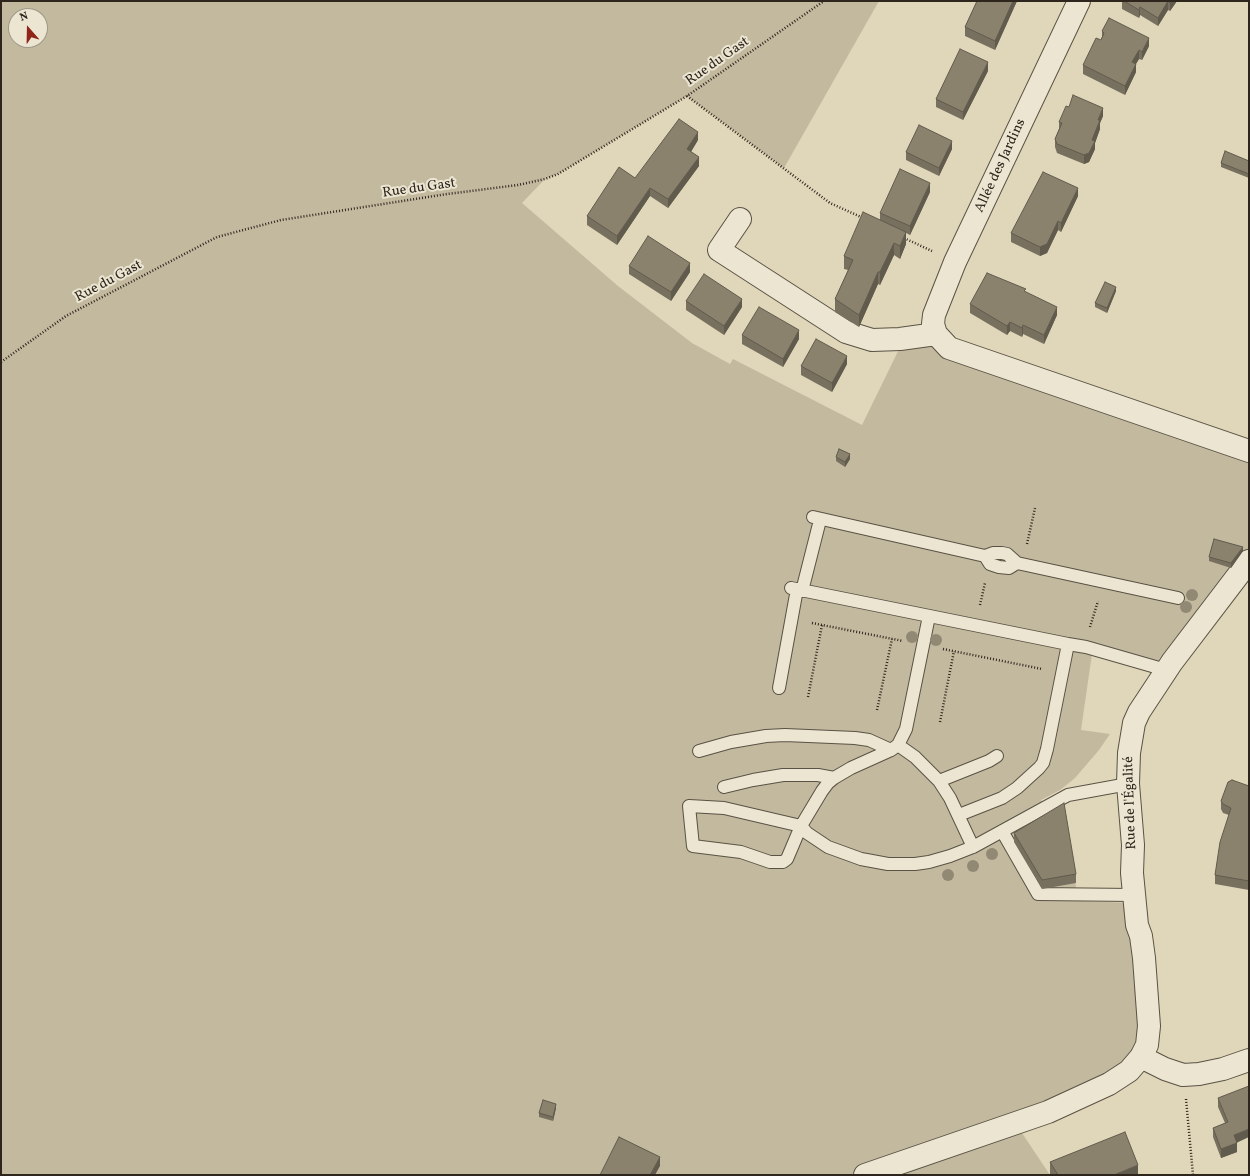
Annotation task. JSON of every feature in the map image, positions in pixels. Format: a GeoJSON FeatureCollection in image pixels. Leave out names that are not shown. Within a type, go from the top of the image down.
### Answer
{"type":"FeatureCollection","features":[{"type":"Feature","properties":{"kind":"street","name":"Allée des Jardins"},"geometry":{"type":"LineString","coordinates":[[936,334],[933,324],[934,315],[955,262],[1079,1]]}},
{"type":"Feature","properties":{"kind":"street"},"geometry":{"type":"LineString","coordinates":[[740,219],[719,250],[846,332],[872,340],[900,339],[936,334],[949,348],[1249,451]]}},
{"type":"Feature","properties":{"kind":"street","name":"Rue de l'Égalité"},"geometry":{"type":"LineString","coordinates":[[1141,1057],[1147,1045],[1149,1026],[1141,936],[1137,925],[1132,874],[1133,845],[1128,784],[1129,753],[1134,723],[1139,712],[1166,670],[1249,561]]}},
{"type":"Feature","properties":{"kind":"street"},"geometry":{"type":"LineString","coordinates":[[865,1175],[1048,1112],[1108,1084],[1129,1071],[1141,1057],[1165,1069],[1183,1075],[1199,1074],[1223,1069],[1249,1060]]}},
{"type":"Feature","properties":{"kind":"lane"},"geometry":{"type":"LineString","coordinates":[[779,688],[797,589],[817,518],[987,560],[993,553],[1007,554],[1020,563],[1178,598]]}},
{"type":"Feature","properties":{"kind":"lane"},"geometry":{"type":"LineString","coordinates":[[797,589],[1093,649],[1166,670]]}},
{"type":"Feature","properties":{"kind":"lane"},"geometry":{"type":"LineString","coordinates":[[928,616],[906,729],[895,748],[851,768],[834,778],[822,791],[801,826],[787,859],[783,862],[770,862],[741,852],[693,846],[689,806],[724,808],[801,826],[815,840],[828,847],[861,859],[888,864],[915,864],[950,856],[973,847],[1068,795],[1128,784]]}},
{"type":"Feature","properties":{"kind":"lane"},"geometry":{"type":"LineString","coordinates":[[959,815],[1002,798],[1026,781],[1039,768],[1047,749],[1068,644]]}},
{"type":"Feature","properties":{"kind":"lane"},"geometry":{"type":"LineString","coordinates":[[699,751],[731,742],[766,736],[785,735],[854,738],[869,740],[895,748],[915,757],[939,781],[959,815],[973,847]]}},
{"type":"Feature","properties":{"kind":"lane"},"geometry":{"type":"LineString","coordinates":[[939,781],[989,761],[997,756]]}},
{"type":"Feature","properties":{"kind":"lane"},"geometry":{"type":"LineString","coordinates":[[724,787],[783,775],[818,775],[834,778]]}},
{"type":"Feature","properties":{"kind":"lane"},"geometry":{"type":"LineString","coordinates":[[1002,832],[1038,894],[1134,895]]}},
{"type":"Feature","properties":{"kind":"path","name":"Rue du Gast"},"geometry":{"type":"LineString","coordinates":[[1,362],[66,316],[216,237],[281,220],[447,194],[518,185],[545,179],[558,174],[687,96],[824,1]]}},
{"type":"Feature","properties":{"kind":"path"},"geometry":{"type":"LineString","coordinates":[[687,96],[830,203],[864,219]]}},
{"type":"Feature","properties":{"kind":"path"},"geometry":{"type":"LineString","coordinates":[[900,235],[955,262]]}},
{"type":"Feature","properties":{"kind":"path"},"geometry":{"type":"LineString","coordinates":[[1020,563],[1035,508]]}},
{"type":"Feature","properties":{"kind":"path"},"geometry":{"type":"LineString","coordinates":[[976,625],[987,560]]}},
{"type":"Feature","properties":{"kind":"path"},"geometry":{"type":"LineString","coordinates":[[1090,630],[1103,582]]}},
{"type":"Feature","properties":{"kind":"path"},"geometry":{"type":"LineString","coordinates":[[808,696],[822,625]]}},
{"type":"Feature","properties":{"kind":"path"},"geometry":{"type":"LineString","coordinates":[[877,710],[892,639]]}},
{"type":"Feature","properties":{"kind":"path"},"geometry":{"type":"LineString","coordinates":[[940,722],[954,651]]}},
{"type":"Feature","properties":{"kind":"path"},"geometry":{"type":"LineString","coordinates":[[1183,1075],[1193,1175]]}},
{"type":"Feature","properties":{"kind":"shaded area"},"geometry":{"type":"Polygon","coordinates":[[[1,1],[879,1],[784,168],[687,96],[558,174],[545,179],[522,203],[618,286],[692,343],[730,364],[733,359],[862,425],[904,339],[936,334],[1249,451],[1249,553],[1243,551],[1157,662],[1092,654],[1081,730],[1110,734],[1099,750],[1075,778],[1060,790],[1041,800],[1072,860],[1078,901],[1135,903],[1141,1057],[1016,1124],[1050,1175],[1,1175],[1,1]]]}},
{"type":"Feature","properties":{"kind":"building"},"geometry":{"type":"Polygon","coordinates":[[[977,1],[1013,1],[995,41],[965,27],[977,1]]]}},
{"type":"Feature","properties":{"kind":"building"},"geometry":{"type":"Polygon","coordinates":[[[1124,1],[1168,1],[1158,18],[1140,7],[1139,10],[1124,1]]]}},
{"type":"Feature","properties":{"kind":"building"},"geometry":{"type":"Polygon","coordinates":[[[1109,18],[1149,38],[1142,52],[1139,50],[1132,62],[1136,64],[1125,86],[1083,65],[1096,38],[1101,40],[1104,33],[1102,31],[1109,18]]]}},
{"type":"Feature","properties":{"kind":"building"},"geometry":{"type":"Polygon","coordinates":[[[960,49],[988,62],[963,112],[936,99],[960,49]]]}},
{"type":"Feature","properties":{"kind":"building"},"geometry":{"type":"Polygon","coordinates":[[[1073,95],[1103,108],[1092,140],[1095,141],[1089,153],[1084,155],[1057,144],[1055,139],[1062,123],[1059,122],[1066,106],[1069,107],[1073,95]]]}},
{"type":"Feature","properties":{"kind":"building"},"geometry":{"type":"Polygon","coordinates":[[[679,119],[698,132],[687,149],[699,157],[668,199],[650,188],[617,236],[587,216],[619,167],[635,178],[679,119]]]}},
{"type":"Feature","properties":{"kind":"building"},"geometry":{"type":"Polygon","coordinates":[[[919,125],[952,141],[939,168],[906,152],[919,125]]]}},
{"type":"Feature","properties":{"kind":"building"},"geometry":{"type":"Polygon","coordinates":[[[1225,151],[1249,161],[1249,174],[1221,163],[1225,151]]]}},
{"type":"Feature","properties":{"kind":"building"},"geometry":{"type":"Polygon","coordinates":[[[900,169],[930,183],[910,226],[880,213],[900,169]]]}},
{"type":"Feature","properties":{"kind":"building"},"geometry":{"type":"Polygon","coordinates":[[[1043,172],[1078,188],[1061,223],[1058,221],[1047,244],[1040,247],[1011,233],[1043,172]]]}},
{"type":"Feature","properties":{"kind":"building"},"geometry":{"type":"Polygon","coordinates":[[[863,212],[906,232],[900,246],[894,243],[880,272],[878,272],[859,315],[835,299],[853,260],[844,256],[863,212]]]}},
{"type":"Feature","properties":{"kind":"building"},"geometry":{"type":"Polygon","coordinates":[[[648,236],[690,263],[671,292],[629,266],[648,236]]]}},
{"type":"Feature","properties":{"kind":"building"},"geometry":{"type":"Polygon","coordinates":[[[987,273],[1026,289],[1024,291],[1057,307],[1044,335],[1023,325],[1022,328],[1010,322],[1007,326],[970,304],[987,273]]]}},
{"type":"Feature","properties":{"kind":"building"},"geometry":{"type":"Polygon","coordinates":[[[704,274],[742,299],[724,326],[686,301],[704,274]]]}},
{"type":"Feature","properties":{"kind":"building"},"geometry":{"type":"Polygon","coordinates":[[[1105,282],[1116,287],[1107,308],[1095,303],[1105,282]]]}},
{"type":"Feature","properties":{"kind":"building"},"geometry":{"type":"Polygon","coordinates":[[[759,307],[799,330],[783,359],[742,335],[759,307]]]}},
{"type":"Feature","properties":{"kind":"building"},"geometry":{"type":"Polygon","coordinates":[[[816,339],[847,356],[832,383],[801,366],[816,339]]]}},
{"type":"Feature","properties":{"kind":"building"},"geometry":{"type":"Polygon","coordinates":[[[839,449],[850,454],[845,462],[836,457],[839,449]]]}},
{"type":"Feature","properties":{"kind":"building"},"geometry":{"type":"Polygon","coordinates":[[[1214,539],[1243,547],[1231,563],[1209,557],[1214,539]]]}},
{"type":"Feature","properties":{"kind":"building"},"geometry":{"type":"Polygon","coordinates":[[[1232,780],[1249,786],[1249,881],[1215,875],[1220,842],[1231,808],[1223,804],[1221,801],[1228,782],[1232,780]]]}},
{"type":"Feature","properties":{"kind":"building"},"geometry":{"type":"Polygon","coordinates":[[[1064,803],[1076,874],[1042,880],[1014,833],[1064,803]]]}},
{"type":"Feature","properties":{"kind":"building"},"geometry":{"type":"Polygon","coordinates":[[[1249,1086],[1249,1129],[1234,1135],[1237,1143],[1221,1149],[1213,1128],[1228,1122],[1218,1098],[1249,1086]]]}},
{"type":"Feature","properties":{"kind":"building"},"geometry":{"type":"Polygon","coordinates":[[[543,1100],[556,1104],[553,1117],[539,1113],[543,1100]]]}},
{"type":"Feature","properties":{"kind":"building"},"geometry":{"type":"Polygon","coordinates":[[[1125,1132],[1138,1165],[1114,1175],[1058,1175],[1050,1162],[1125,1132]]]}},
{"type":"Feature","properties":{"kind":"building"},"geometry":{"type":"Polygon","coordinates":[[[619,1137],[660,1157],[650,1175],[600,1175],[619,1137]]]}}]}
